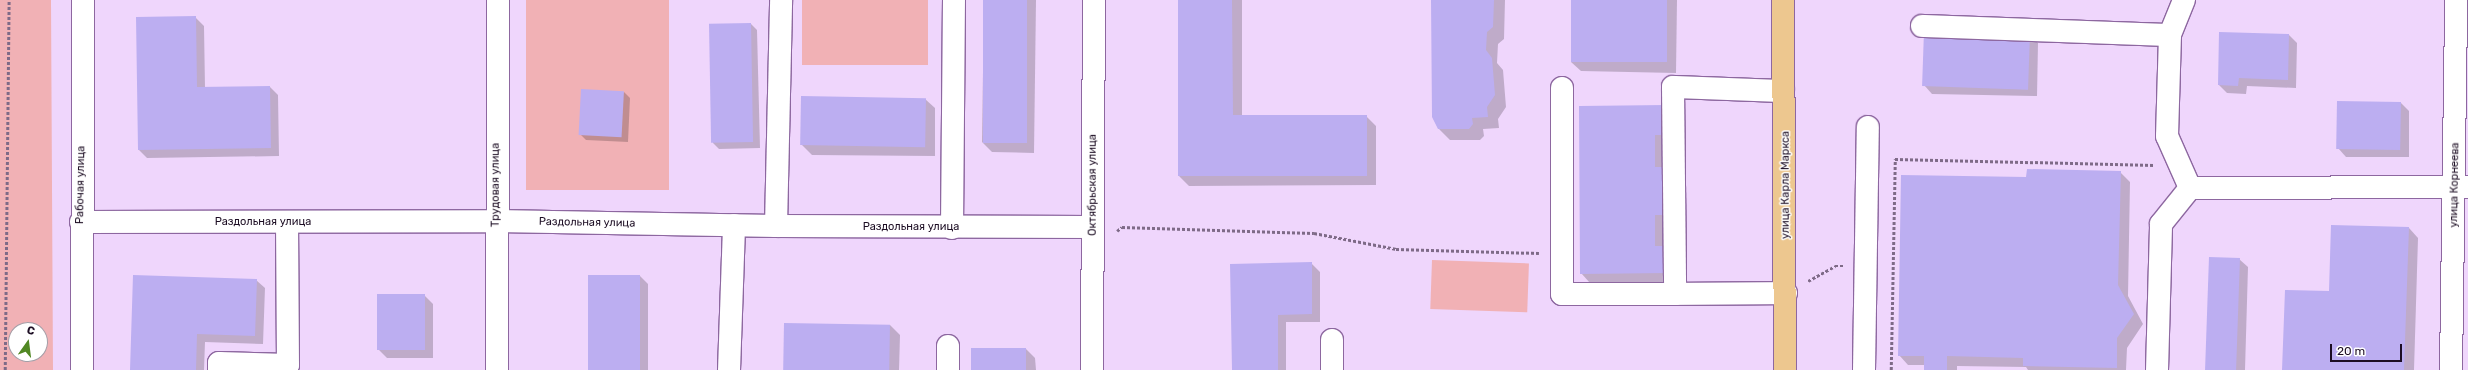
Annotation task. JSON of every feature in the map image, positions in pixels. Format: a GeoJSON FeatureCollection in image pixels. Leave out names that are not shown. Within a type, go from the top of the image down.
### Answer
{"type":"FeatureCollection","features":[{"type":"Feature","properties":{"kind":"main road","name":"улица Карла Маркса"},"geometry":{"type":"LineString","coordinates":[[1783,0],[1786,370]]}},
{"type":"Feature","properties":{"kind":"street","name":"Рабочая улица"},"geometry":{"type":"LineString","coordinates":[[82,370],[81,222],[83,0]]}},
{"type":"Feature","properties":{"kind":"street","name":"Трудовая улица"},"geometry":{"type":"LineString","coordinates":[[497,370],[496,221],[498,0]]}},
{"type":"Feature","properties":{"kind":"street"},"geometry":{"type":"LineString","coordinates":[[776,226],[781,0]]}},
{"type":"Feature","properties":{"kind":"street"},"geometry":{"type":"LineString","coordinates":[[952,228],[954,0]]}},
{"type":"Feature","properties":{"kind":"street","name":"Октябрьская улица"},"geometry":{"type":"LineString","coordinates":[[1092,370],[1094,0]]}},
{"type":"Feature","properties":{"kind":"street"},"geometry":{"type":"LineString","coordinates":[[2184,0],[2170,35],[2167,136],[2182,165],[2190,188]]}},
{"type":"Feature","properties":{"kind":"street","name":"улица Корнеева"},"geometry":{"type":"LineString","coordinates":[[2451,370],[2462,187],[2456,0]]}},
{"type":"Feature","properties":{"kind":"street"},"geometry":{"type":"LineString","coordinates":[[1922,26],[2170,35]]}},
{"type":"Feature","properties":{"kind":"street"},"geometry":{"type":"LineString","coordinates":[[1675,294],[1673,87],[1783,91]]}},
{"type":"Feature","properties":{"kind":"street"},"geometry":{"type":"LineString","coordinates":[[1562,88],[1562,294],[1786,294]]}},
{"type":"Feature","properties":{"kind":"street"},"geometry":{"type":"LineString","coordinates":[[1864,370],[1868,127]]}},
{"type":"Feature","properties":{"kind":"street"},"geometry":{"type":"LineString","coordinates":[[2190,188],[2462,187]]}},
{"type":"Feature","properties":{"kind":"street"},"geometry":{"type":"LineString","coordinates":[[2157,370],[2161,224],[2190,188]]}},
{"type":"Feature","properties":{"kind":"street","name":"Раздольная улица"},"geometry":{"type":"LineString","coordinates":[[81,222],[496,221],[952,228],[1093,237]]}},
{"type":"Feature","properties":{"kind":"street"},"geometry":{"type":"LineString","coordinates":[[218,370],[219,363],[288,365],[287,222]]}},
{"type":"Feature","properties":{"kind":"street"},"geometry":{"type":"LineString","coordinates":[[729,370],[734,225]]}},
{"type":"Feature","properties":{"kind":"street"},"geometry":{"type":"LineString","coordinates":[[1332,340],[1332,370]]}},
{"type":"Feature","properties":{"kind":"street"},"geometry":{"type":"LineString","coordinates":[[948,346],[948,370]]}},
{"type":"Feature","properties":{"kind":"path"},"geometry":{"type":"LineString","coordinates":[[5,370],[9,0]]}},
{"type":"Feature","properties":{"kind":"path"},"geometry":{"type":"LineString","coordinates":[[1891,370],[1895,159],[2182,165]]}},
{"type":"Feature","properties":{"kind":"path"},"geometry":{"type":"LineString","coordinates":[[1093,237],[1122,227],[1314,233],[1396,250],[1543,254]]}},
{"type":"Feature","properties":{"kind":"path"},"geometry":{"type":"LineString","coordinates":[[1786,294],[1835,266],[1893,265]]}},
{"type":"Feature","properties":{"kind":"shaded area"},"geometry":{"type":"Polygon","coordinates":[[[0,0],[51,0],[53,370],[0,370],[0,0]]]}},
{"type":"Feature","properties":{"kind":"shaded area"},"geometry":{"type":"Polygon","coordinates":[[[526,0],[669,0],[669,190],[526,190],[526,0]]]}},
{"type":"Feature","properties":{"kind":"shaded area"},"geometry":{"type":"Polygon","coordinates":[[[802,0],[928,0],[928,65],[802,65],[802,0]]]}},
{"type":"Feature","properties":{"kind":"shaded area"},"geometry":{"type":"Polygon","coordinates":[[[1432,260],[1529,263],[1527,312],[1430,309],[1432,260]]]}},
{"type":"Feature","properties":{"kind":"building"},"geometry":{"type":"Polygon","coordinates":[[[983,0],[1027,0],[1027,143],[983,143],[983,0]]]}},
{"type":"Feature","properties":{"kind":"building"},"geometry":{"type":"Polygon","coordinates":[[[1178,0],[1232,0],[1233,115],[1367,115],[1367,176],[1178,176],[1178,0]]]}},
{"type":"Feature","properties":{"kind":"building"},"geometry":{"type":"Polygon","coordinates":[[[1431,0],[1494,0],[1493,27],[1487,32],[1486,50],[1492,58],[1495,95],[1487,107],[1488,117],[1472,118],[1473,124],[1469,129],[1438,129],[1432,117],[1431,0]]]}},
{"type":"Feature","properties":{"kind":"building"},"geometry":{"type":"Polygon","coordinates":[[[1571,0],[1667,0],[1667,62],[1571,62],[1571,0]]]}},
{"type":"Feature","properties":{"kind":"building"},"geometry":{"type":"Polygon","coordinates":[[[196,16],[197,87],[270,86],[271,148],[138,150],[136,17],[196,16]]]}},
{"type":"Feature","properties":{"kind":"building"},"geometry":{"type":"Polygon","coordinates":[[[751,23],[753,142],[711,143],[709,24],[751,23]]]}},
{"type":"Feature","properties":{"kind":"building"},"geometry":{"type":"Polygon","coordinates":[[[1924,31],[2030,35],[2028,90],[1922,86],[1924,31]]]}},
{"type":"Feature","properties":{"kind":"building"},"geometry":{"type":"Polygon","coordinates":[[[2219,32],[2289,34],[2288,80],[2239,78],[2238,86],[2218,85],[2219,32]]]}},
{"type":"Feature","properties":{"kind":"building"},"geometry":{"type":"Polygon","coordinates":[[[581,89],[624,91],[622,137],[579,135],[581,89]]]}},
{"type":"Feature","properties":{"kind":"building"},"geometry":{"type":"Polygon","coordinates":[[[801,96],[926,98],[925,147],[800,145],[801,96]]]}},
{"type":"Feature","properties":{"kind":"building"},"geometry":{"type":"Polygon","coordinates":[[[2337,101],[2401,102],[2400,150],[2336,149],[2337,101]]]}},
{"type":"Feature","properties":{"kind":"building"},"geometry":{"type":"Polygon","coordinates":[[[1666,105],[1666,135],[1655,135],[1655,167],[1665,167],[1666,215],[1655,215],[1655,246],[1667,246],[1667,273],[1580,274],[1579,106],[1666,105]]]}},
{"type":"Feature","properties":{"kind":"building"},"geometry":{"type":"Polygon","coordinates":[[[2027,169],[2121,171],[2118,285],[2134,314],[2117,338],[2117,368],[2023,366],[2023,358],[1947,356],[1947,370],[1924,370],[1924,356],[1898,356],[1901,175],[2026,177],[2027,169]]]}},
{"type":"Feature","properties":{"kind":"building"},"geometry":{"type":"Polygon","coordinates":[[[2331,225],[2409,227],[2404,370],[2282,370],[2285,290],[2329,291],[2331,225]]]}},
{"type":"Feature","properties":{"kind":"building"},"geometry":{"type":"Polygon","coordinates":[[[2209,257],[2240,258],[2236,370],[2205,370],[2209,257]]]}},
{"type":"Feature","properties":{"kind":"building"},"geometry":{"type":"Polygon","coordinates":[[[1312,262],[1312,314],[1278,315],[1278,370],[1232,370],[1230,264],[1312,262]]]}},
{"type":"Feature","properties":{"kind":"building"},"geometry":{"type":"Polygon","coordinates":[[[133,275],[257,279],[255,336],[197,334],[196,370],[130,370],[133,275]]]}},
{"type":"Feature","properties":{"kind":"building"},"geometry":{"type":"Polygon","coordinates":[[[588,275],[640,275],[640,370],[588,370],[588,275]]]}},
{"type":"Feature","properties":{"kind":"building"},"geometry":{"type":"Polygon","coordinates":[[[377,294],[425,294],[425,350],[377,350],[377,294]]]}},
{"type":"Feature","properties":{"kind":"building"},"geometry":{"type":"Polygon","coordinates":[[[784,323],[890,325],[889,370],[783,370],[784,323]]]}},
{"type":"Feature","properties":{"kind":"building"},"geometry":{"type":"Polygon","coordinates":[[[971,348],[1026,348],[1026,370],[971,370],[971,348]]]}}]}
